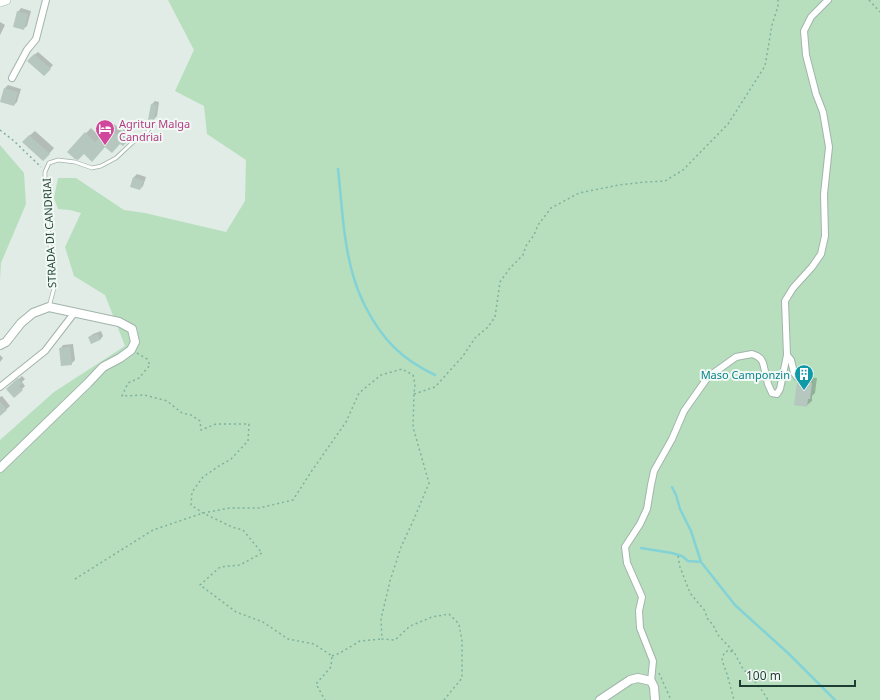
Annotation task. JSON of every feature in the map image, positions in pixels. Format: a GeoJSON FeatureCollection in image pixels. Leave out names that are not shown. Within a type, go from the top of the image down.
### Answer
{"type":"FeatureCollection","features":[{"type":"Feature","properties":{"kind":"main road"},"geometry":{"type":"LineString","coordinates":[[0,2],[6,0]]}},
{"type":"Feature","properties":{"kind":"street"},"geometry":{"type":"LineString","coordinates":[[12,78],[27,50],[36,39],[46,0]]}},
{"type":"Feature","properties":{"kind":"street"},"geometry":{"type":"LineString","coordinates":[[656,700],[654,687],[651,681],[653,661],[640,628],[639,611],[642,597],[627,563],[625,547],[640,524],[647,508],[654,471],[672,439],[684,411],[708,377],[736,356],[752,354],[761,359],[772,393],[778,394],[780,389],[787,355],[785,302],[793,288],[812,267],[821,254],[825,236],[824,194],[829,147],[823,112],[816,94],[806,55],[804,31],[811,17],[828,0]]}},
{"type":"Feature","properties":{"kind":"street"},"geometry":{"type":"LineString","coordinates":[[0,345],[6,342],[21,323],[33,313],[49,307],[119,322],[132,329],[135,342],[131,350],[103,367],[0,468]]}},
{"type":"Feature","properties":{"kind":"street"},"geometry":{"type":"LineString","coordinates":[[0,388],[45,351],[75,312]]}},
{"type":"Feature","properties":{"kind":"street"},"geometry":{"type":"LineString","coordinates":[[787,355],[791,360],[794,373],[797,377],[805,378]]}},
{"type":"Feature","properties":{"kind":"street"},"geometry":{"type":"LineString","coordinates":[[600,700],[630,680],[638,678],[651,681]]}},
{"type":"Feature","properties":{"kind":"lane","name":"STRADA DI CANDRIAI"},"geometry":{"type":"LineString","coordinates":[[49,307],[54,288],[46,203],[45,172],[49,163],[58,160],[75,162],[92,168],[101,166],[116,158],[132,143],[147,133],[152,122]]}},
{"type":"Feature","properties":{"kind":"path"},"geometry":{"type":"LineString","coordinates":[[414,394],[435,387],[463,356],[475,338],[488,327],[495,317],[500,282],[522,255],[538,225],[550,208],[580,194],[619,185],[665,181],[683,170],[728,124],[765,66],[778,0]]}},
{"type":"Feature","properties":{"kind":"path"},"geometry":{"type":"LineString","coordinates":[[869,0],[880,12]]}},
{"type":"Feature","properties":{"kind":"path"},"geometry":{"type":"LineString","coordinates":[[0,130],[14,141],[45,172]]}},
{"type":"Feature","properties":{"kind":"path"},"geometry":{"type":"LineString","coordinates":[[136,353],[147,359],[150,365],[139,378],[128,383],[122,396],[144,395],[167,401],[182,413],[191,415],[200,420],[200,430],[216,424],[249,424],[248,441],[231,459],[203,477],[192,492],[191,505],[203,514],[232,527],[243,530],[262,553],[240,564],[220,567],[200,585],[236,612],[263,622],[288,639],[314,644],[332,656]]}},
{"type":"Feature","properties":{"kind":"path"},"geometry":{"type":"LineString","coordinates":[[75,579],[153,530],[203,514],[230,508],[259,508],[293,500],[346,422],[359,393],[382,375],[402,369],[413,375],[415,384],[413,427],[429,482],[401,547],[390,581],[381,619],[382,639]]}},
{"type":"Feature","properties":{"kind":"path"},"geometry":{"type":"LineString","coordinates":[[678,556],[680,567],[690,593],[705,612],[718,635],[734,652],[743,669],[751,676],[768,700]]}},
{"type":"Feature","properties":{"kind":"path"},"geometry":{"type":"LineString","coordinates":[[332,656],[360,641],[382,639],[395,640],[410,626],[432,617],[449,614],[459,624],[462,641],[462,678],[444,700]]}},
{"type":"Feature","properties":{"kind":"path"},"geometry":{"type":"LineString","coordinates":[[734,652],[729,650],[724,653],[722,660],[734,700]]}},
{"type":"Feature","properties":{"kind":"path"},"geometry":{"type":"LineString","coordinates":[[325,700],[316,684],[331,667],[332,656]]}},
{"type":"Feature","properties":{"kind":"path"},"geometry":{"type":"LineString","coordinates":[[659,673],[671,700]]}},
{"type":"Feature","properties":{"kind":"green space"},"geometry":{"type":"Polygon","coordinates":[[[168,0],[880,0],[880,700],[0,700],[0,440],[54,392],[125,346],[105,295],[74,276],[65,247],[81,213],[58,209],[54,198],[58,178],[76,178],[124,210],[145,213],[226,232],[245,201],[246,160],[207,134],[204,106],[175,91],[194,50],[168,0]]]}},
{"type":"Feature","properties":{"kind":"green space"},"geometry":{"type":"Polygon","coordinates":[[[0,145],[24,173],[26,204],[1,263],[0,280],[0,145]]]}},
{"type":"Feature","properties":{"kind":"building"},"geometry":{"type":"Polygon","coordinates":[[[17,11],[28,14],[24,30],[13,27],[17,11]]]}},
{"type":"Feature","properties":{"kind":"building"},"geometry":{"type":"Polygon","coordinates":[[[34,54],[51,69],[44,76],[27,61],[34,54]]]}},
{"type":"Feature","properties":{"kind":"building"},"geometry":{"type":"Polygon","coordinates":[[[4,88],[18,92],[14,106],[0,102],[4,88]]]}},
{"type":"Feature","properties":{"kind":"building"},"geometry":{"type":"Polygon","coordinates":[[[151,104],[157,105],[154,120],[148,120],[151,104]]]}},
{"type":"Feature","properties":{"kind":"building"},"geometry":{"type":"Polygon","coordinates":[[[109,128],[117,135],[118,133],[127,142],[123,146],[120,144],[112,153],[105,147],[92,162],[84,154],[78,160],[67,152],[85,132],[95,142],[109,128]]]}},
{"type":"Feature","properties":{"kind":"building"},"geometry":{"type":"Polygon","coordinates":[[[29,135],[50,154],[43,161],[22,142],[29,135]]]}},
{"type":"Feature","properties":{"kind":"building"},"geometry":{"type":"Polygon","coordinates":[[[133,177],[144,181],[140,190],[130,187],[133,177]]]}},
{"type":"Feature","properties":{"kind":"building"},"geometry":{"type":"Polygon","coordinates":[[[98,334],[100,340],[91,344],[88,337],[98,334]]]}},
{"type":"Feature","properties":{"kind":"building"},"geometry":{"type":"Polygon","coordinates":[[[70,347],[72,365],[61,366],[59,348],[70,347]]]}},
{"type":"Feature","properties":{"kind":"building"},"geometry":{"type":"Polygon","coordinates":[[[18,378],[22,383],[19,386],[23,390],[14,398],[6,389],[18,378]]]}},
{"type":"Feature","properties":{"kind":"building","name":"Maso Camponzin"},"geometry":{"type":"Polygon","coordinates":[[[797,382],[812,383],[810,399],[808,399],[807,407],[794,405],[797,382]]]}},
{"type":"Feature","properties":{"kind":"building"},"geometry":{"type":"Polygon","coordinates":[[[0,401],[7,410],[0,416],[0,401]]]}},
{"type":"Feature","properties":{"kind":"waterway"},"geometry":{"type":"LineString","coordinates":[[338,169],[347,249],[354,279],[363,302],[371,318],[394,347],[412,362],[435,375]]}},
{"type":"Feature","properties":{"kind":"waterway"},"geometry":{"type":"LineString","coordinates":[[672,487],[680,509],[691,531],[701,562],[735,605],[789,654],[835,700]]}},
{"type":"Feature","properties":{"kind":"waterway"},"geometry":{"type":"LineString","coordinates":[[641,548],[672,553],[682,556],[688,561],[701,562]]}},
{"type":"Feature","properties":{"kind":"place","name":"Agritur Malga Candriai"},"geometry":{"type":"Point","coordinates":[105,146]}},
{"type":"Feature","properties":{"kind":"place","name":"Maso Camponzin"},"geometry":{"type":"Point","coordinates":[804,391]}}]}
